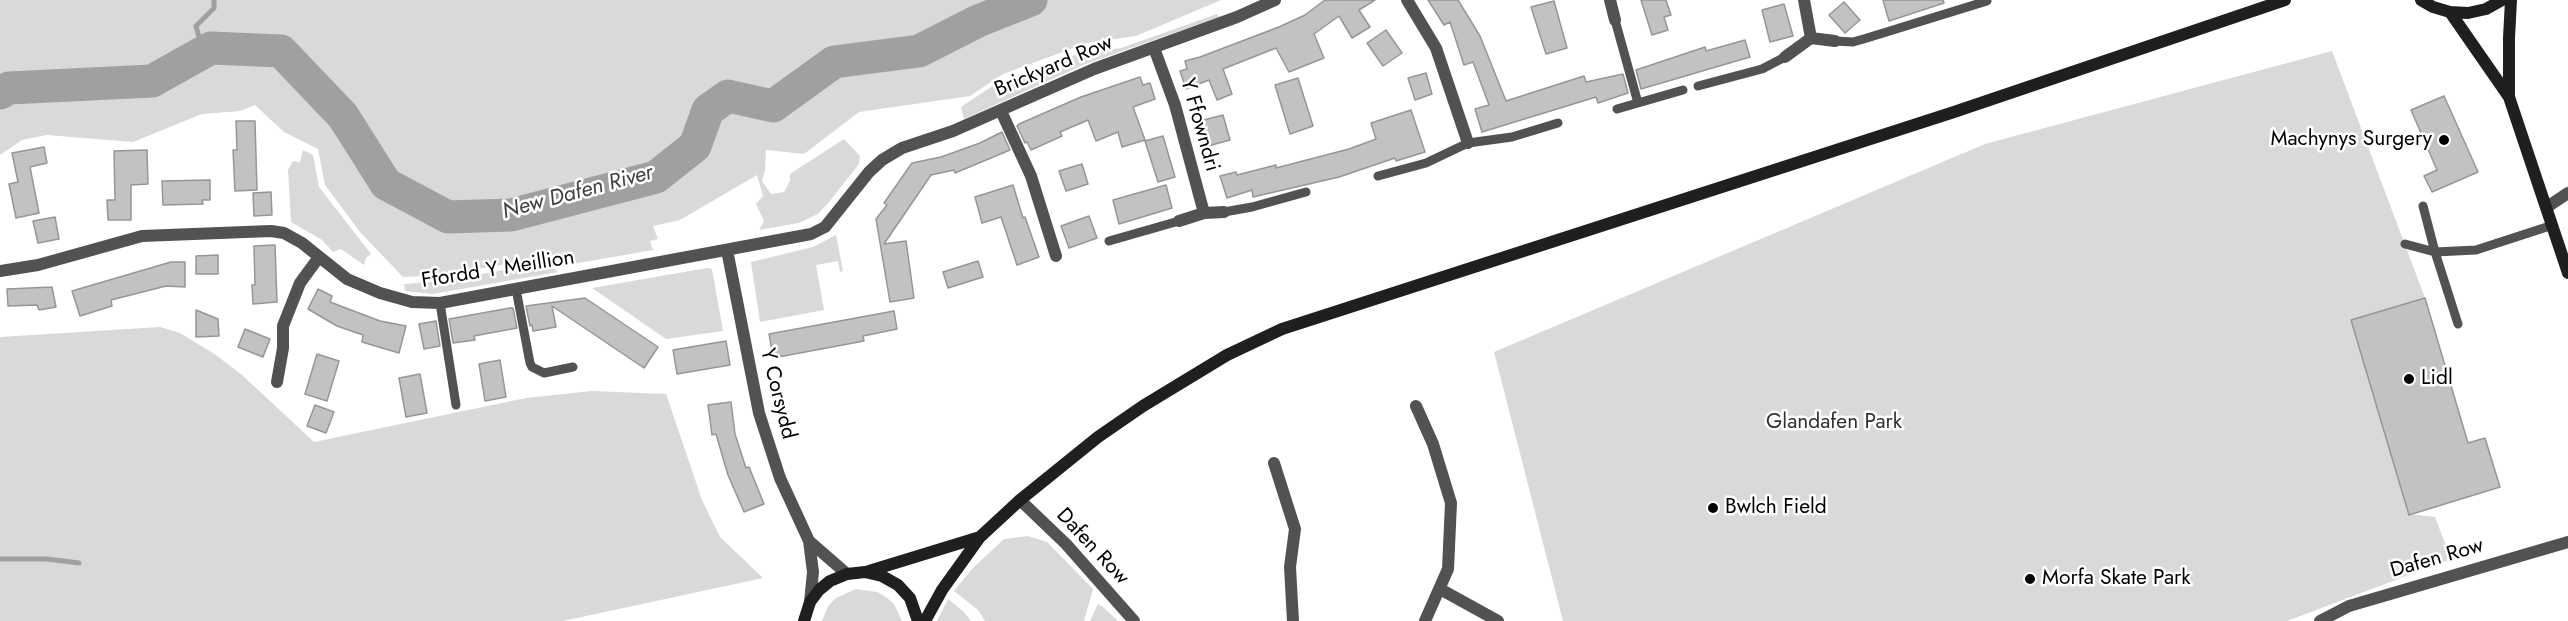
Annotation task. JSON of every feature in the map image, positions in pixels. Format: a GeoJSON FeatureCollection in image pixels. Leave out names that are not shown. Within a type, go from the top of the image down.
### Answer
{"type":"FeatureCollection","features":[{"type":"Feature","properties":{"kind":"main road"},"geometry":{"type":"LineString","coordinates":[[925,621],[942,590],[980,537],[1020,500],[1098,437],[1143,406],[1227,355],[1282,329],[1943,116],[2285,0]]}},
{"type":"Feature","properties":{"kind":"main road"},"geometry":{"type":"LineString","coordinates":[[2421,0],[2433,7],[2450,12],[2468,13],[2486,9],[2502,0]]}},
{"type":"Feature","properties":{"kind":"main road"},"geometry":{"type":"LineString","coordinates":[[2510,97],[2511,0]]}},
{"type":"Feature","properties":{"kind":"main road"},"geometry":{"type":"LineString","coordinates":[[2450,12],[2510,97],[2568,273]]}},
{"type":"Feature","properties":{"kind":"main road"},"geometry":{"type":"LineString","coordinates":[[804,621],[810,602],[830,581],[847,574],[865,572],[980,537]]}},
{"type":"Feature","properties":{"kind":"main road"},"geometry":{"type":"LineString","coordinates":[[865,572],[882,576],[898,585],[910,598],[918,621]]}},
{"type":"Feature","properties":{"kind":"street","name":"Brickyard Row"},"geometry":{"type":"LineString","coordinates":[[727,250],[811,234],[825,227],[882,160],[902,148],[953,131],[1094,69],[1275,0]]}},
{"type":"Feature","properties":{"kind":"street"},"geometry":{"type":"LineString","coordinates":[[1407,0],[1436,48],[1468,143]]}},
{"type":"Feature","properties":{"kind":"street"},"geometry":{"type":"LineString","coordinates":[[1610,0],[1616,20]]}},
{"type":"Feature","properties":{"kind":"street"},"geometry":{"type":"LineString","coordinates":[[1804,0],[1811,38]]}},
{"type":"Feature","properties":{"kind":"street"},"geometry":{"type":"LineString","coordinates":[[1785,57],[1811,38],[1835,41]]}},
{"type":"Feature","properties":{"kind":"street","name":"Y Ffowndri"},"geometry":{"type":"LineString","coordinates":[[1154,48],[1175,105],[1204,213]]}},
{"type":"Feature","properties":{"kind":"street"},"geometry":{"type":"LineString","coordinates":[[1001,111],[1031,176],[1056,256]]}},
{"type":"Feature","properties":{"kind":"street"},"geometry":{"type":"LineString","coordinates":[[2547,207],[2568,194]]}},
{"type":"Feature","properties":{"kind":"street"},"geometry":{"type":"LineString","coordinates":[[1179,221],[1204,213],[1224,212]]}},
{"type":"Feature","properties":{"kind":"street","name":"Ffordd Y Meillion"},"geometry":{"type":"LineString","coordinates":[[0,271],[38,265],[142,236],[278,232],[302,243],[347,279],[380,293],[412,302],[440,303],[727,250]]}},
{"type":"Feature","properties":{"kind":"street","name":"Y Corsydd"},"geometry":{"type":"LineString","coordinates":[[727,250],[759,413],[780,478],[809,542],[813,572],[810,602]]}},
{"type":"Feature","properties":{"kind":"street"},"geometry":{"type":"LineString","coordinates":[[277,382],[283,348],[283,326],[300,283],[318,257]]}},
{"type":"Feature","properties":{"kind":"street"},"geometry":{"type":"LineString","coordinates":[[1416,406],[1432,444],[1451,503],[1448,569],[1425,621]]}},
{"type":"Feature","properties":{"kind":"street"},"geometry":{"type":"LineString","coordinates":[[1274,463],[1296,529],[1290,567],[1293,621]]}},
{"type":"Feature","properties":{"kind":"street","name":"Dafen Row"},"geometry":{"type":"LineString","coordinates":[[1020,500],[1066,544],[1134,621]]}},
{"type":"Feature","properties":{"kind":"street","name":"Y Corsydd"},"geometry":{"type":"LineString","coordinates":[[809,542],[847,574]]}},
{"type":"Feature","properties":{"kind":"street","name":"Dafen Row"},"geometry":{"type":"LineString","coordinates":[[2320,621],[2349,606],[2568,542]]}},
{"type":"Feature","properties":{"kind":"street"},"geometry":{"type":"LineString","coordinates":[[1440,588],[1498,621]]}},
{"type":"Feature","properties":{"kind":"lane"},"geometry":{"type":"LineString","coordinates":[[1835,41],[1853,42],[1987,2]]}},
{"type":"Feature","properties":{"kind":"lane"},"geometry":{"type":"LineString","coordinates":[[1616,20],[1638,103]]}},
{"type":"Feature","properties":{"kind":"lane"},"geometry":{"type":"LineString","coordinates":[[1698,86],[1762,69],[1785,57]]}},
{"type":"Feature","properties":{"kind":"lane"},"geometry":{"type":"LineString","coordinates":[[1617,109],[1683,90]]}},
{"type":"Feature","properties":{"kind":"lane"},"geometry":{"type":"LineString","coordinates":[[1378,176],[1426,163],[1468,143],[1512,137],[1558,123]]}},
{"type":"Feature","properties":{"kind":"lane"},"geometry":{"type":"LineString","coordinates":[[1224,212],[1306,192]]}},
{"type":"Feature","properties":{"kind":"lane"},"geometry":{"type":"LineString","coordinates":[[2423,206],[2458,324]]}},
{"type":"Feature","properties":{"kind":"lane"},"geometry":{"type":"LineString","coordinates":[[1109,241],[1179,221]]}},
{"type":"Feature","properties":{"kind":"lane"},"geometry":{"type":"LineString","coordinates":[[2405,244],[2435,252],[2476,250],[2553,225]]}},
{"type":"Feature","properties":{"kind":"lane"},"geometry":{"type":"LineString","coordinates":[[516,289],[532,367],[544,373],[573,367]]}},
{"type":"Feature","properties":{"kind":"lane"},"geometry":{"type":"LineString","coordinates":[[440,303],[456,405]]}},
{"type":"Feature","properties":{"kind":"green space"},"geometry":{"type":"Polygon","coordinates":[[[0,0],[1221,0],[1136,36],[1087,43],[1003,74],[970,96],[859,112],[804,154],[766,150],[762,181],[771,194],[784,192],[790,181],[790,174],[844,139],[860,156],[859,164],[829,202],[818,214],[799,223],[759,230],[764,221],[756,204],[763,196],[757,175],[680,220],[653,226],[658,239],[650,241],[653,250],[561,266],[559,255],[443,275],[403,277],[360,232],[325,185],[318,149],[284,132],[255,105],[240,111],[202,114],[133,142],[47,135],[22,140],[0,155],[0,0]]]}},
{"type":"Feature","properties":{"kind":"green space"},"geometry":{"type":"Polygon","coordinates":[[[1217,14],[1219,17],[1083,65],[964,119],[961,107],[997,83],[1075,55],[1121,48],[1217,14]]]}},
{"type":"Feature","properties":{"kind":"green space","name":"Glandafen Park"},"geometry":{"type":"Polygon","coordinates":[[[2332,51],[2425,298],[2352,320],[2409,514],[2435,517],[2451,559],[2287,621],[1563,621],[1494,352],[1985,144],[2332,51]]]}},
{"type":"Feature","properties":{"kind":"green space"},"geometry":{"type":"Polygon","coordinates":[[[303,150],[313,155],[319,187],[371,254],[366,258],[364,265],[341,249],[333,252],[322,240],[291,222],[288,170],[293,161],[300,162],[303,150]]]}},
{"type":"Feature","properties":{"kind":"green space"},"geometry":{"type":"Polygon","coordinates":[[[836,235],[843,271],[840,272],[838,261],[816,265],[824,310],[760,322],[751,262],[813,247],[836,235]]]}},
{"type":"Feature","properties":{"kind":"green space"},"geometry":{"type":"Polygon","coordinates":[[[546,263],[558,272],[433,294],[405,291],[404,284],[440,281],[546,263]]]}},
{"type":"Feature","properties":{"kind":"green space"},"geometry":{"type":"Polygon","coordinates":[[[712,269],[723,331],[666,339],[592,288],[712,269]]]}},
{"type":"Feature","properties":{"kind":"green space"},"geometry":{"type":"Polygon","coordinates":[[[160,327],[180,333],[216,355],[242,375],[314,442],[526,398],[592,391],[666,394],[702,500],[720,537],[763,578],[563,621],[0,621],[0,337],[160,327]]]}},
{"type":"Feature","properties":{"kind":"green space"},"geometry":{"type":"Polygon","coordinates":[[[1028,536],[1047,542],[1093,589],[1084,621],[985,621],[978,610],[954,591],[972,569],[1004,539],[1028,536]]]}},
{"type":"Feature","properties":{"kind":"green space"},"geometry":{"type":"Polygon","coordinates":[[[856,589],[877,592],[886,597],[894,604],[902,621],[822,621],[828,606],[836,598],[856,589]]]}},
{"type":"Feature","properties":{"kind":"green space"},"geometry":{"type":"Polygon","coordinates":[[[948,599],[964,612],[971,621],[937,621],[948,599]]]}},
{"type":"Feature","properties":{"kind":"green space"},"geometry":{"type":"Polygon","coordinates":[[[1098,604],[1103,607],[1118,621],[1090,621],[1098,604]]]}},
{"type":"Feature","properties":{"kind":"building"},"geometry":{"type":"Polygon","coordinates":[[[1325,0],[1375,0],[1359,10],[1370,27],[1352,38],[1339,16],[1314,34],[1324,58],[1289,72],[1276,48],[1223,69],[1232,94],[1217,100],[1209,80],[1186,89],[1180,71],[1187,69],[1185,61],[1279,27],[1305,15],[1325,0]]]}},
{"type":"Feature","properties":{"kind":"building"},"geometry":{"type":"Polygon","coordinates":[[[1428,0],[1458,0],[1480,36],[1506,101],[1584,76],[1586,82],[1623,74],[1628,93],[1598,103],[1596,97],[1482,132],[1475,109],[1489,105],[1473,62],[1464,65],[1450,22],[1444,25],[1428,0]]]}},
{"type":"Feature","properties":{"kind":"building"},"geometry":{"type":"Polygon","coordinates":[[[1641,0],[1666,0],[1671,15],[1664,17],[1668,30],[1652,35],[1641,0]]]}},
{"type":"Feature","properties":{"kind":"building"},"geometry":{"type":"Polygon","coordinates":[[[1883,0],[1943,0],[1944,3],[1889,21],[1883,0]]]}},
{"type":"Feature","properties":{"kind":"building"},"geometry":{"type":"Polygon","coordinates":[[[1554,1],[1567,48],[1546,54],[1531,7],[1554,1]]]}},
{"type":"Feature","properties":{"kind":"building"},"geometry":{"type":"Polygon","coordinates":[[[1844,2],[1860,20],[1845,33],[1829,15],[1844,2]]]}},
{"type":"Feature","properties":{"kind":"building"},"geometry":{"type":"Polygon","coordinates":[[[1784,4],[1793,36],[1770,42],[1762,10],[1784,4]]]}},
{"type":"Feature","properties":{"kind":"building"},"geometry":{"type":"Polygon","coordinates":[[[1386,30],[1402,53],[1383,66],[1367,43],[1386,30]]]}},
{"type":"Feature","properties":{"kind":"building"},"geometry":{"type":"Polygon","coordinates":[[[1745,40],[1750,57],[1641,89],[1636,70],[1705,47],[1706,51],[1745,40]]]}},
{"type":"Feature","properties":{"kind":"building"},"geometry":{"type":"Polygon","coordinates":[[[1426,73],[1432,94],[1415,100],[1408,78],[1426,73]]]}},
{"type":"Feature","properties":{"kind":"building"},"geometry":{"type":"Polygon","coordinates":[[[1140,77],[1143,85],[1150,83],[1155,99],[1133,107],[1145,140],[1122,147],[1118,132],[1096,141],[1088,120],[1060,132],[1062,136],[1031,150],[1027,142],[1025,143],[1017,126],[1019,124],[1081,97],[1140,77]]]}},
{"type":"Feature","properties":{"kind":"building"},"geometry":{"type":"Polygon","coordinates":[[[1298,78],[1313,126],[1290,134],[1275,85],[1298,78]]]}},
{"type":"Feature","properties":{"kind":"building","name":"Machynys Surgery"},"geometry":{"type":"Polygon","coordinates":[[[2444,96],[2478,172],[2432,192],[2424,176],[2437,170],[2411,110],[2444,96]]]}},
{"type":"Feature","properties":{"kind":"building"},"geometry":{"type":"Polygon","coordinates":[[[1411,110],[1425,152],[1396,161],[1395,158],[1339,177],[1253,197],[1252,190],[1227,198],[1220,176],[1236,172],[1237,175],[1276,165],[1276,168],[1349,149],[1376,139],[1371,123],[1411,110]]]}},
{"type":"Feature","properties":{"kind":"building"},"geometry":{"type":"Polygon","coordinates":[[[1223,115],[1230,140],[1208,146],[1200,121],[1223,115]]]}},
{"type":"Feature","properties":{"kind":"building"},"geometry":{"type":"Polygon","coordinates":[[[236,121],[255,121],[257,190],[235,191],[233,150],[237,150],[236,121]]]}},
{"type":"Feature","properties":{"kind":"building"},"geometry":{"type":"Polygon","coordinates":[[[1002,132],[1010,150],[955,173],[954,170],[931,175],[884,244],[906,241],[914,298],[890,302],[876,219],[887,205],[884,203],[912,163],[941,157],[980,143],[1002,132]]]}},
{"type":"Feature","properties":{"kind":"building"},"geometry":{"type":"Polygon","coordinates":[[[1163,136],[1175,177],[1158,182],[1145,141],[1163,136]]]}},
{"type":"Feature","properties":{"kind":"building"},"geometry":{"type":"Polygon","coordinates":[[[44,147],[47,163],[30,167],[39,213],[16,218],[9,184],[18,182],[12,153],[44,147]]]}},
{"type":"Feature","properties":{"kind":"building"},"geometry":{"type":"Polygon","coordinates":[[[147,150],[148,184],[131,185],[131,220],[108,220],[107,200],[115,200],[114,151],[147,150]]]}},
{"type":"Feature","properties":{"kind":"building"},"geometry":{"type":"Polygon","coordinates":[[[1082,164],[1088,184],[1066,191],[1059,171],[1082,164]]]}},
{"type":"Feature","properties":{"kind":"building"},"geometry":{"type":"Polygon","coordinates":[[[210,180],[210,200],[202,200],[203,204],[163,205],[162,181],[210,180]]]}},
{"type":"Feature","properties":{"kind":"building"},"geometry":{"type":"Polygon","coordinates":[[[1013,185],[1023,218],[1025,217],[1039,257],[1017,265],[1001,217],[982,223],[975,197],[1013,185]]]}},
{"type":"Feature","properties":{"kind":"building"},"geometry":{"type":"Polygon","coordinates":[[[1166,185],[1172,208],[1119,224],[1113,200],[1166,185]]]}},
{"type":"Feature","properties":{"kind":"building"},"geometry":{"type":"Polygon","coordinates":[[[271,192],[272,215],[254,216],[253,193],[271,192]]]}},
{"type":"Feature","properties":{"kind":"building"},"geometry":{"type":"Polygon","coordinates":[[[1089,216],[1097,238],[1069,248],[1061,226],[1089,216]]]}},
{"type":"Feature","properties":{"kind":"building"},"geometry":{"type":"Polygon","coordinates":[[[55,217],[59,239],[38,243],[33,221],[55,217]]]}},
{"type":"Feature","properties":{"kind":"building"},"geometry":{"type":"Polygon","coordinates":[[[275,245],[277,302],[253,304],[254,246],[275,245]]]}},
{"type":"Feature","properties":{"kind":"building"},"geometry":{"type":"Polygon","coordinates":[[[218,255],[218,274],[196,274],[196,256],[218,255]]]}},
{"type":"Feature","properties":{"kind":"building"},"geometry":{"type":"Polygon","coordinates":[[[978,261],[983,277],[948,288],[943,272],[978,261]]]}},
{"type":"Feature","properties":{"kind":"building"},"geometry":{"type":"Polygon","coordinates":[[[171,262],[185,262],[185,287],[166,286],[111,300],[112,306],[80,316],[72,291],[171,262]]]}},
{"type":"Feature","properties":{"kind":"building"},"geometry":{"type":"Polygon","coordinates":[[[52,287],[56,307],[39,310],[37,305],[8,306],[7,289],[52,287]]]}},
{"type":"Feature","properties":{"kind":"building"},"geometry":{"type":"Polygon","coordinates":[[[318,289],[332,296],[330,302],[380,321],[406,326],[399,353],[362,342],[363,335],[337,326],[308,309],[318,289]]]}},
{"type":"Feature","properties":{"kind":"building"},"geometry":{"type":"Polygon","coordinates":[[[585,298],[658,347],[644,368],[552,306],[556,327],[533,331],[532,325],[530,326],[526,306],[585,298]]]}},
{"type":"Feature","properties":{"kind":"building","name":"Lidl"},"geometry":{"type":"Polygon","coordinates":[[[2425,298],[2468,443],[2485,438],[2500,487],[2409,515],[2351,320],[2425,298]]]}},
{"type":"Feature","properties":{"kind":"building"},"geometry":{"type":"Polygon","coordinates":[[[513,308],[517,328],[474,336],[475,340],[453,343],[449,319],[513,308]]]}},
{"type":"Feature","properties":{"kind":"building"},"geometry":{"type":"Polygon","coordinates":[[[196,310],[218,319],[219,336],[196,337],[196,310]]]}},
{"type":"Feature","properties":{"kind":"building"},"geometry":{"type":"Polygon","coordinates":[[[894,311],[897,329],[863,336],[864,341],[773,358],[769,334],[894,311]]]}},
{"type":"Feature","properties":{"kind":"building"},"geometry":{"type":"Polygon","coordinates":[[[436,321],[440,346],[424,349],[419,324],[436,321]]]}},
{"type":"Feature","properties":{"kind":"building"},"geometry":{"type":"Polygon","coordinates":[[[245,329],[270,339],[263,357],[238,347],[245,329]]]}},
{"type":"Feature","properties":{"kind":"building"},"geometry":{"type":"Polygon","coordinates":[[[726,341],[730,365],[677,374],[673,350],[726,341]]]}},
{"type":"Feature","properties":{"kind":"building"},"geometry":{"type":"Polygon","coordinates":[[[317,354],[339,361],[327,401],[305,394],[317,354]]]}},
{"type":"Feature","properties":{"kind":"building"},"geometry":{"type":"Polygon","coordinates":[[[500,360],[506,397],[485,401],[479,364],[500,360]]]}},
{"type":"Feature","properties":{"kind":"building"},"geometry":{"type":"Polygon","coordinates":[[[420,374],[427,413],[406,417],[399,378],[420,374]]]}},
{"type":"Feature","properties":{"kind":"building"},"geometry":{"type":"Polygon","coordinates":[[[731,402],[735,434],[746,468],[749,467],[764,504],[744,512],[728,475],[716,434],[712,435],[708,405],[731,402]]]}},
{"type":"Feature","properties":{"kind":"building"},"geometry":{"type":"Polygon","coordinates":[[[315,405],[334,412],[326,433],[307,426],[315,405]]]}},
{"type":"Feature","properties":{"kind":"waterway"},"geometry":{"type":"LineString","coordinates":[[203,52],[196,26],[214,8],[214,0]]}},
{"type":"Feature","properties":{"kind":"waterway","name":"New Dafen River"},"geometry":{"type":"LineString","coordinates":[[0,93],[9,88],[152,81],[211,48],[281,51],[343,116],[386,184],[448,217],[511,215],[656,177],[695,146],[708,110],[728,96],[773,106],[834,62],[919,51],[978,21],[1031,0]]}},
{"type":"Feature","properties":{"kind":"waterway"},"geometry":{"type":"LineString","coordinates":[[0,559],[47,559],[79,563]]}},
{"type":"Feature","properties":{"kind":"place","name":"Machynys Surgery"},"geometry":{"type":"Point","coordinates":[2444,140]}},
{"type":"Feature","properties":{"kind":"place","name":"Lidl"},"geometry":{"type":"Point","coordinates":[2409,379]}},
{"type":"Feature","properties":{"kind":"place","name":"Bwlch Field"},"geometry":{"type":"Point","coordinates":[1713,508]}},
{"type":"Feature","properties":{"kind":"place","name":"Morfa Skate Park"},"geometry":{"type":"Point","coordinates":[2030,579]}}]}
